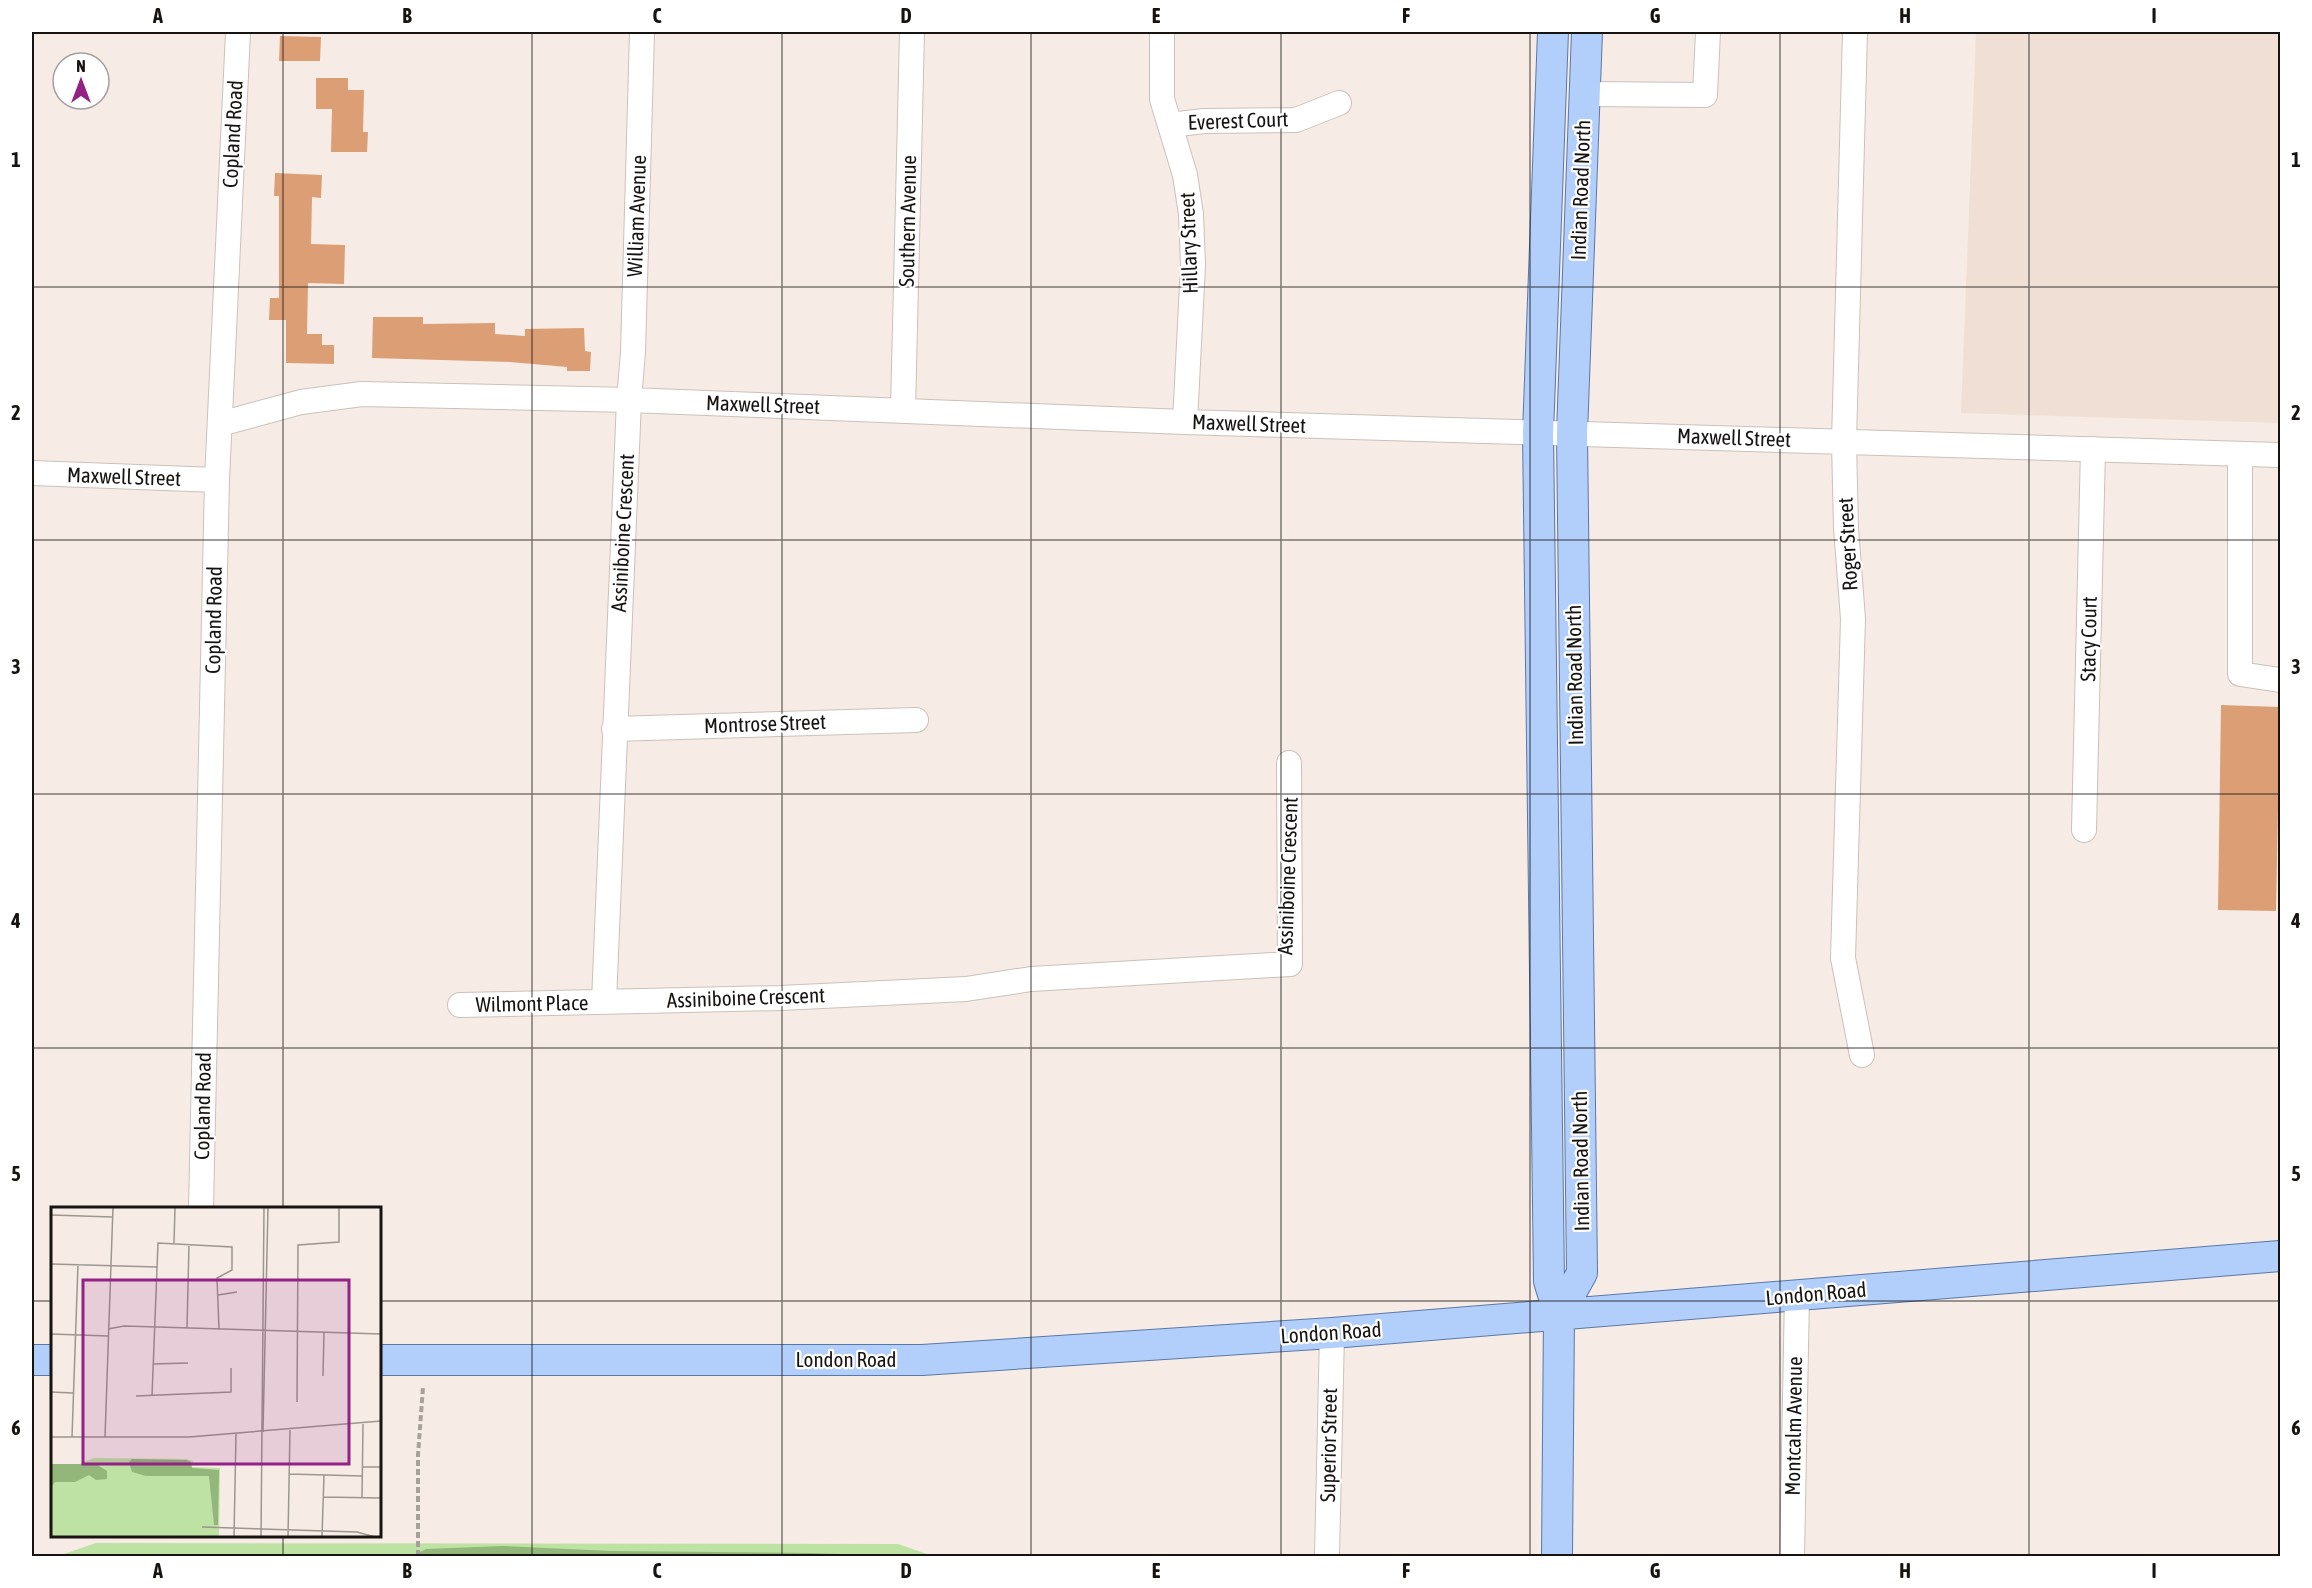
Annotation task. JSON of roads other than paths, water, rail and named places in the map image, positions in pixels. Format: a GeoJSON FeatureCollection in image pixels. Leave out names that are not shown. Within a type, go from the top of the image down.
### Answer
{"type":"FeatureCollection","features":[{"type":"Feature","properties":{"kind":"main road","name":"Indian Road North"},"geometry":{"type":"LineString","coordinates":[[1553,32],[1538,433],[1549,1281],[1559,1314],[1557,1557]]}},
{"type":"Feature","properties":{"kind":"main road","name":"Indian Road North"},"geometry":{"type":"LineString","coordinates":[[1559,1314],[1582,1273],[1572,434],[1587,32]]}},
{"type":"Feature","properties":{"kind":"main road","name":"London Road"},"geometry":{"type":"LineString","coordinates":[[381,1360],[922,1360],[1332,1333],[2280,1256]]}},
{"type":"Feature","properties":{"kind":"main road"},"geometry":{"type":"LineString","coordinates":[[32,1360],[51,1360]]}},
{"type":"Feature","properties":{"kind":"street","name":"Copland Road"},"geometry":{"type":"LineString","coordinates":[[201,1207],[217,480],[238,32]]}},
{"type":"Feature","properties":{"kind":"street","name":"William Avenue"},"geometry":{"type":"LineString","coordinates":[[629,400],[633,352],[642,32]]}},
{"type":"Feature","properties":{"kind":"street","name":"Southern Avenue"},"geometry":{"type":"LineString","coordinates":[[903,410],[912,32]]}},
{"type":"Feature","properties":{"kind":"street","name":"Hillary Street"},"geometry":{"type":"LineString","coordinates":[[1162,32],[1160,85],[1163,106],[1185,175],[1191,214],[1193,265],[1185,422]]}},
{"type":"Feature","properties":{"kind":"street"},"geometry":{"type":"LineString","coordinates":[[1585,94],[1705,95],[1708,32]]}},
{"type":"Feature","properties":{"kind":"street","name":"Roger Street"},"geometry":{"type":"LineString","coordinates":[[1855,32],[1844,442],[1846,528],[1853,619],[1843,958],[1862,1055]]}},
{"type":"Feature","properties":{"kind":"street","name":"Everest Court"},"geometry":{"type":"LineString","coordinates":[[1170,125],[1204,121],[1296,120],[1339,103]]}},
{"type":"Feature","properties":{"kind":"street","name":"Maxwell Street"},"geometry":{"type":"LineString","coordinates":[[220,424],[301,402],[362,394],[629,400],[1185,422],[2280,455]]}},
{"type":"Feature","properties":{"kind":"street","name":"Assiniboine Crescent"},"geometry":{"type":"LineString","coordinates":[[629,400],[604,1002],[781,998],[966,989],[1031,979],[1290,963],[1290,763]]}},
{"type":"Feature","properties":{"kind":"street","name":"Stacy Court"},"geometry":{"type":"LineString","coordinates":[[2084,830],[2093,449]]}},
{"type":"Feature","properties":{"kind":"street"},"geometry":{"type":"LineString","coordinates":[[2240,453],[2240,674],[2280,680]]}},
{"type":"Feature","properties":{"kind":"street","name":"Maxwell Street"},"geometry":{"type":"LineString","coordinates":[[32,474],[217,480]]}},
{"type":"Feature","properties":{"kind":"street","name":"Montrose Street"},"geometry":{"type":"LineString","coordinates":[[614,729],[916,720]]}},
{"type":"Feature","properties":{"kind":"street","name":"Wilmont Place"},"geometry":{"type":"LineString","coordinates":[[460,1005],[604,1002]]}},
{"type":"Feature","properties":{"kind":"street","name":"Montcalm Avenue"},"geometry":{"type":"LineString","coordinates":[[1792,1557],[1797,1295]]}},
{"type":"Feature","properties":{"kind":"street","name":"Superior Street"},"geometry":{"type":"LineString","coordinates":[[1327,1557],[1332,1333]]}}]}
